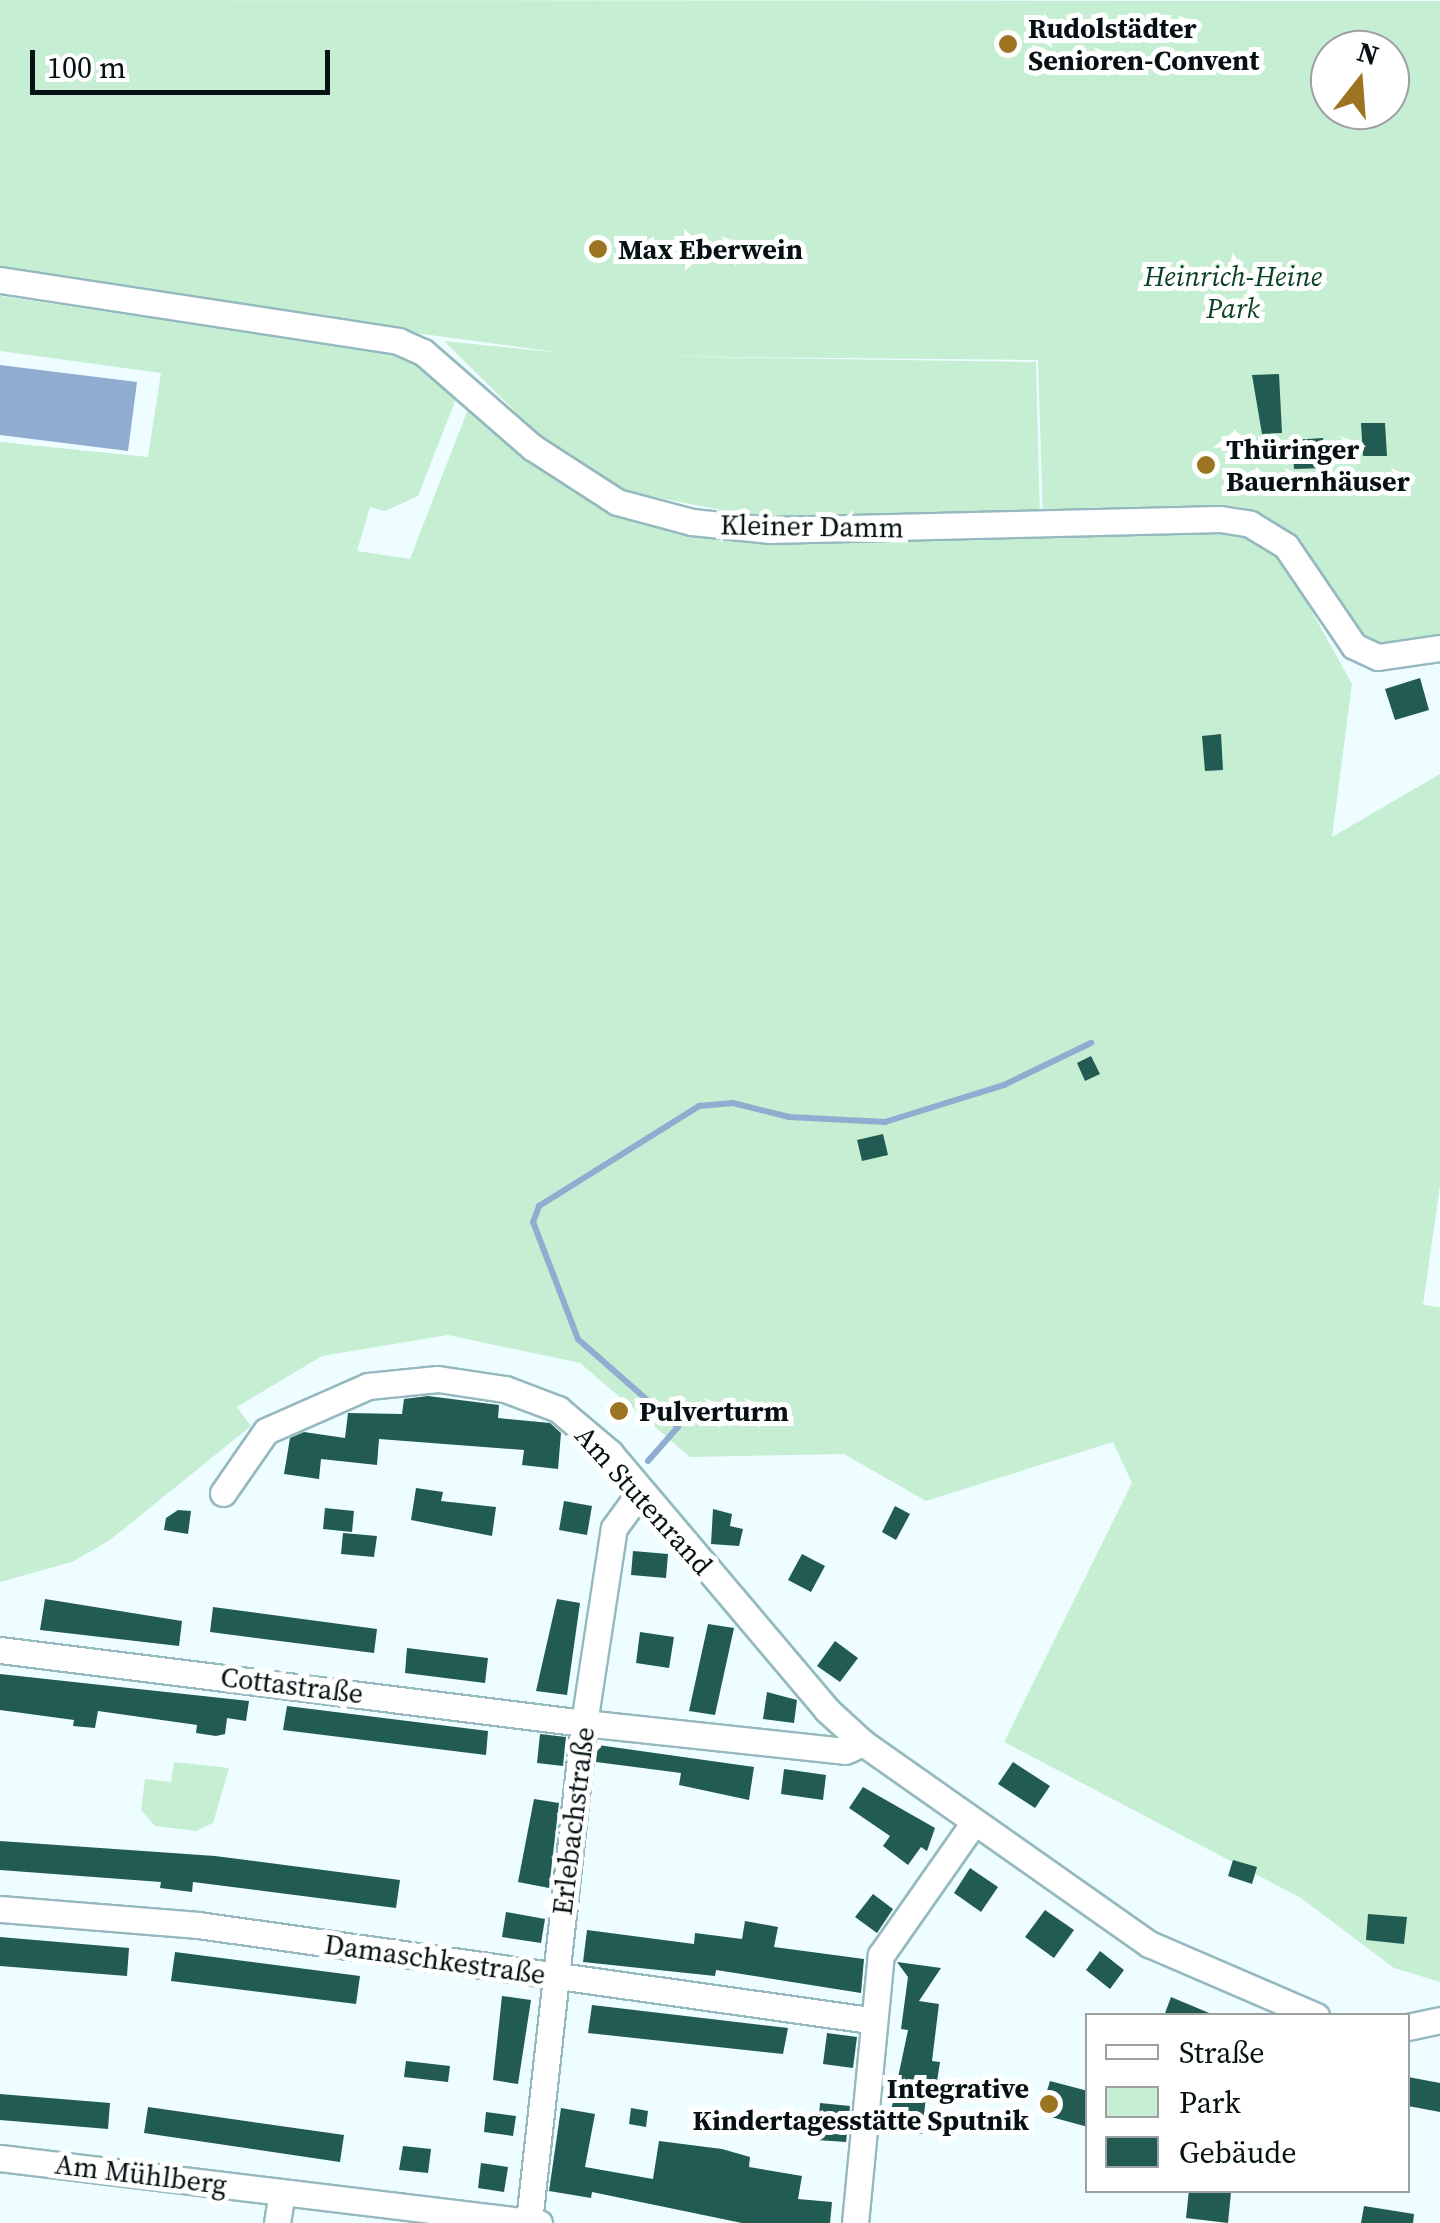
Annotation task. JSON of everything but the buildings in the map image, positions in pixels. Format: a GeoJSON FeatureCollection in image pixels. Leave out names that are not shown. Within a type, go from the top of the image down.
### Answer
{"type":"FeatureCollection","features":[{"type":"Feature","properties":{"kind":"street","name":"Kleiner Damm"},"geometry":{"type":"LineString","coordinates":[[0,280],[398,341],[423,352],[532,447],[616,502],[692,522],[769,530],[1220,519],[1250,524],[1286,546],[1354,646],[1378,657],[1440,648]]}},
{"type":"Feature","properties":{"kind":"street","name":"Am Stutenrand"},"geometry":{"type":"LineString","coordinates":[[223,1493],[266,1430],[368,1386],[438,1378],[505,1389],[558,1409],[584,1426],[827,1710],[863,1743],[1149,1944],[1309,2013]]}},
{"type":"Feature","properties":{"kind":"street","name":"Erlebachstraße"},"geometry":{"type":"LineString","coordinates":[[534,2222],[554,1976],[584,1723],[614,1528],[641,1491]]}},
{"type":"Feature","properties":{"kind":"street","name":"Cottastraße"},"geometry":{"type":"LineString","coordinates":[[0,1650],[584,1723]]}},
{"type":"Feature","properties":{"kind":"street"},"geometry":{"type":"LineString","coordinates":[[584,1723],[845,1750],[863,1743]]}},
{"type":"Feature","properties":{"kind":"street"},"geometry":{"type":"LineString","coordinates":[[855,2223],[870,2020],[881,1954],[974,1822]]}},
{"type":"Feature","properties":{"kind":"street","name":"Damaschkestraße"},"geometry":{"type":"LineString","coordinates":[[0,1909],[198,1924],[870,2020]]}},
{"type":"Feature","properties":{"kind":"street"},"geometry":{"type":"LineString","coordinates":[[1410,2027],[1440,2020]]}},
{"type":"Feature","properties":{"kind":"street","name":"Am Mühlberg"},"geometry":{"type":"LineString","coordinates":[[0,2158],[534,2222]]}},
{"type":"Feature","properties":{"kind":"street"},"geometry":{"type":"LineString","coordinates":[[277,2223],[282,2192]]}},
{"type":"Feature","properties":{"kind":"green space","name":"Heinrich-Heine Park"},"geometry":{"type":"Polygon","coordinates":[[[0,0],[1440,1],[1440,634],[1392,648],[1359,635],[1300,543],[1277,523],[1252,515],[1043,521],[1038,360],[637,356],[1036,362],[1040,520],[757,517],[624,491],[538,434],[444,341],[563,353],[0,277],[0,0]]]}},
{"type":"Feature","properties":{"kind":"green space"},"geometry":{"type":"Polygon","coordinates":[[[0,296],[404,355],[457,396],[418,496],[385,511],[370,507],[357,551],[410,559],[470,404],[524,454],[611,515],[693,535],[770,543],[1210,532],[1244,537],[1280,554],[1352,684],[1332,837],[1440,774],[1440,1186],[1423,1305],[1440,1307],[1440,1982],[1394,1968],[1301,1898],[1004,1742],[1132,1483],[1113,1442],[926,1501],[844,1454],[690,1457],[580,1363],[448,1335],[322,1356],[237,1407],[251,1426],[110,1540],[72,1562],[0,1582],[0,442],[148,457],[161,373],[0,351],[0,296]]]}},
{"type":"Feature","properties":{"kind":"green space"},"geometry":{"type":"Polygon","coordinates":[[[174,1762],[229,1768],[213,1823],[196,1831],[155,1826],[141,1810],[145,1779],[171,1782],[174,1762]]]}},
{"type":"Feature","properties":{"kind":"water"},"geometry":{"type":"Polygon","coordinates":[[[0,365],[137,382],[128,451],[0,435],[0,365]]]}},
{"type":"Feature","properties":{"kind":"waterway"},"geometry":{"type":"LineString","coordinates":[[648,1461],[678,1427],[578,1339],[533,1222],[539,1206],[699,1106],[733,1103],[789,1117],[885,1122],[1004,1085],[1091,1043]]}},
{"type":"Feature","properties":{"kind":"place","name":"Rudolstädter Senioren-Convent"},"geometry":{"type":"Point","coordinates":[1008,44]}},
{"type":"Feature","properties":{"kind":"place","name":"Max Eberwein"},"geometry":{"type":"Point","coordinates":[598,249]}},
{"type":"Feature","properties":{"kind":"place","name":"Thüringer Bauernhäuser"},"geometry":{"type":"Point","coordinates":[1206,465]}},
{"type":"Feature","properties":{"kind":"place","name":"Pulverturm"},"geometry":{"type":"Point","coordinates":[619,1411]}},
{"type":"Feature","properties":{"kind":"place","name":"Integrative Kindertagesstätte Sputnik"},"geometry":{"type":"Point","coordinates":[1049,2104]}}]}
